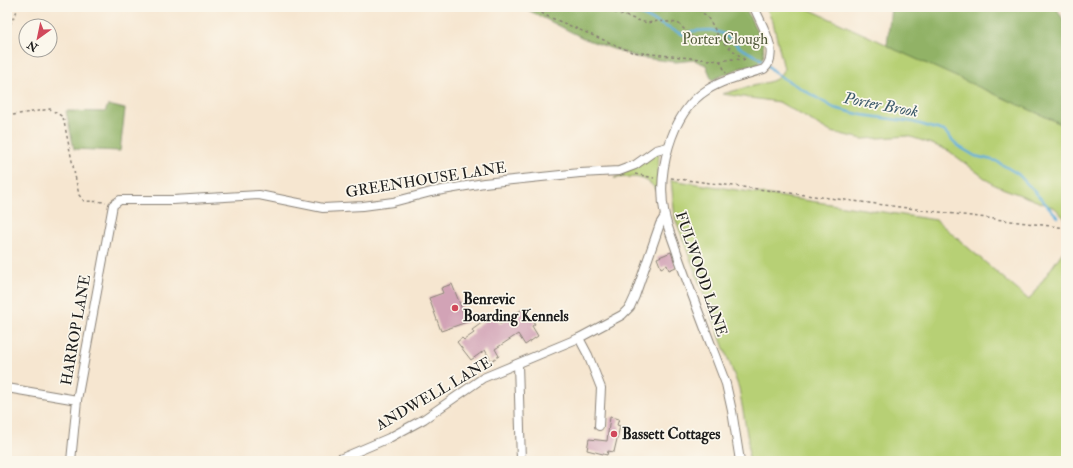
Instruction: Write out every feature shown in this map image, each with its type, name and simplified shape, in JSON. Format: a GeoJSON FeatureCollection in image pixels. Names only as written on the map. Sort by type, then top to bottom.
{"type":"FeatureCollection","features":[{"type":"Feature","properties":{"kind":"street","name":"FULWOOD LANE"},"geometry":{"type":"LineString","coordinates":[[740,461],[735,424],[726,384],[665,216],[664,181],[668,147],[679,120],[700,95],[707,90],[730,80],[764,69],[769,65],[771,58],[770,48],[754,7]]}},
{"type":"Feature","properties":{"kind":"street","name":"GREENHOUSE LANE"},"geometry":{"type":"LineString","coordinates":[[113,205],[120,200],[173,200],[259,195],[323,208],[344,208],[393,202],[431,192],[484,183],[580,173],[619,171],[635,165],[656,150],[668,147]]}},
{"type":"Feature","properties":{"kind":"street","name":"HARROP LANE"},"geometry":{"type":"LineString","coordinates":[[72,461],[77,400],[113,205]]}},
{"type":"Feature","properties":{"kind":"street","name":"ANDWELL LANE"},"geometry":{"type":"LineString","coordinates":[[335,461],[389,438],[424,419],[483,378],[579,338],[622,315],[630,307],[665,216]]}},
{"type":"Feature","properties":{"kind":"street"},"geometry":{"type":"LineString","coordinates":[[579,338],[588,355],[601,388],[599,426]]}},
{"type":"Feature","properties":{"kind":"street"},"geometry":{"type":"LineString","coordinates":[[518,364],[521,461]]}},
{"type":"Feature","properties":{"kind":"street"},"geometry":{"type":"LineString","coordinates":[[7,388],[77,400]]}},
{"type":"Feature","properties":{"kind":"path"},"geometry":{"type":"LineString","coordinates":[[7,30],[19,7]]}},
{"type":"Feature","properties":{"kind":"path"},"geometry":{"type":"LineString","coordinates":[[531,7],[547,16],[632,52],[720,61],[732,59],[745,60],[720,40],[711,20],[701,10],[693,7]]}},
{"type":"Feature","properties":{"kind":"path"},"geometry":{"type":"LineString","coordinates":[[597,7],[650,23],[659,21],[678,23],[692,37],[706,43],[720,40]]}},
{"type":"Feature","properties":{"kind":"path"},"geometry":{"type":"LineString","coordinates":[[720,61],[730,80]]}},
{"type":"Feature","properties":{"kind":"path"},"geometry":{"type":"LineString","coordinates":[[7,116],[50,109],[63,117],[79,195],[84,200],[108,202],[113,205]]}},
{"type":"Feature","properties":{"kind":"path"},"geometry":{"type":"LineString","coordinates":[[619,171],[664,181],[671,178],[680,178],[1066,228]]}},
{"type":"Feature","properties":{"kind":"green space","name":"Porter Clough"},"geometry":{"type":"Polygon","coordinates":[[[522,7],[745,7],[763,44],[764,56],[757,65],[740,68],[712,80],[706,65],[694,60],[676,62],[636,57],[585,39],[522,7]]]}},
{"type":"Feature","properties":{"kind":"green space"},"geometry":{"type":"Polygon","coordinates":[[[766,7],[804,7],[1066,126],[1066,220],[1055,208],[994,185],[949,151],[932,144],[908,136],[863,139],[831,132],[779,102],[722,94],[772,81],[778,78],[784,69],[773,22],[766,7]]]}},
{"type":"Feature","properties":{"kind":"green space"},"geometry":{"type":"Polygon","coordinates":[[[891,7],[1056,7],[1066,25],[1066,126],[887,46],[891,7]]]}},
{"type":"Feature","properties":{"kind":"green space"},"geometry":{"type":"Polygon","coordinates":[[[108,105],[125,109],[120,151],[74,149],[66,111],[105,112],[108,105]]]}},
{"type":"Feature","properties":{"kind":"green space"},"geometry":{"type":"Polygon","coordinates":[[[659,152],[657,191],[643,179],[633,177],[614,178],[659,152]]]}},
{"type":"Feature","properties":{"kind":"green space"},"geometry":{"type":"Polygon","coordinates":[[[671,180],[936,220],[1029,300],[1066,247],[1066,461],[749,461],[748,440],[739,388],[675,218],[671,180]]]}},
{"type":"Feature","properties":{"kind":"building"},"geometry":{"type":"Polygon","coordinates":[[[671,252],[676,267],[669,270],[667,265],[661,268],[657,258],[671,252]]]}},
{"type":"Feature","properties":{"kind":"building"},"geometry":{"type":"Polygon","coordinates":[[[452,284],[467,322],[441,331],[429,298],[443,293],[441,288],[452,284]]]}},
{"type":"Feature","properties":{"kind":"building"},"geometry":{"type":"Polygon","coordinates":[[[524,308],[535,324],[532,326],[538,336],[525,345],[518,334],[495,349],[499,356],[491,361],[485,350],[471,360],[457,342],[462,338],[464,340],[474,333],[472,330],[494,314],[500,324],[524,308]]]}},
{"type":"Feature","properties":{"kind":"building","name":"Bassett Cottages"},"geometry":{"type":"Polygon","coordinates":[[[610,417],[619,419],[617,425],[620,426],[614,452],[608,451],[607,455],[587,450],[589,439],[607,441],[610,417]]]}},
{"type":"Feature","properties":{"kind":"waterway","name":"Porter Brook"},"geometry":{"type":"LineString","coordinates":[[625,7],[685,35],[692,31],[711,30],[724,34],[742,49],[758,57],[778,75],[834,108],[862,115],[913,122],[944,131],[958,146],[975,156],[996,161],[1018,174],[1058,217]]}},
{"type":"Feature","properties":{"kind":"place","name":"Benrevic Boarding Kennels"},"geometry":{"type":"Point","coordinates":[455,308]}},
{"type":"Feature","properties":{"kind":"place","name":"Bassett Cottages"},"geometry":{"type":"Point","coordinates":[614,434]}}]}
